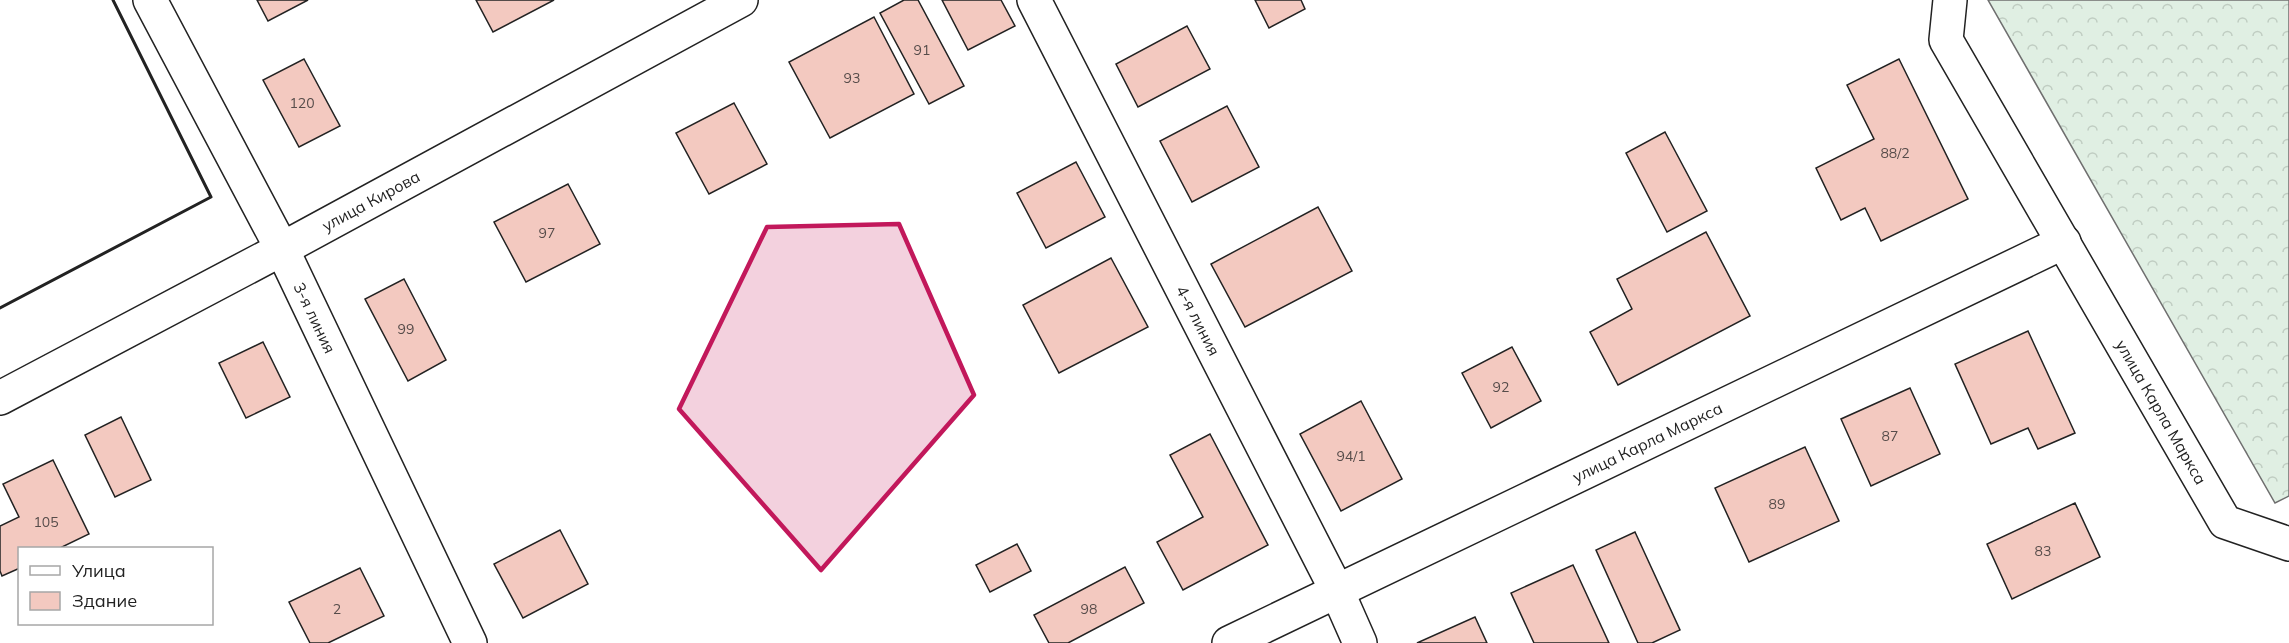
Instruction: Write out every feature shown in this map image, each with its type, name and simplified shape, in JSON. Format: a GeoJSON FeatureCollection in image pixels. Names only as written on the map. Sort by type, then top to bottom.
{"type":"FeatureCollection","features":[{"type":"Feature","properties":{"kind":"street","name":"3-я линия"},"geometry":{"type":"LineString","coordinates":[[150,0],[282,249],[470,643]]}},
{"type":"Feature","properties":{"kind":"street","name":"улица Кирова"},"geometry":{"type":"LineString","coordinates":[[0,399],[741,0]]}},
{"type":"Feature","properties":{"kind":"street","name":"4-я линия"},"geometry":{"type":"LineString","coordinates":[[1034,0],[1337,591],[1360,643]]}},
{"type":"Feature","properties":{"kind":"street","name":"улица Карла Маркса"},"geometry":{"type":"LineString","coordinates":[[1950,0],[1946,40],[2225,522],[2289,544]]}},
{"type":"Feature","properties":{"kind":"street","name":"улица Карла Маркса"},"geometry":{"type":"LineString","coordinates":[[1229,643],[2064,242]]}},
{"type":"Feature","properties":{"kind":"highlighted area"},"geometry":{"type":"Polygon","coordinates":[[[899,224],[974,395],[821,570],[679,409],[767,227],[899,224]]]}},
{"type":"Feature","properties":{"kind":"green space"},"geometry":{"type":"Polygon","coordinates":[[[1988,0],[2289,0],[2289,496],[2275,503],[1988,0]]]}},
{"type":"Feature","properties":{"kind":"building"},"geometry":{"type":"Polygon","coordinates":[[[257,0],[308,0],[268,21],[257,0]]]}},
{"type":"Feature","properties":{"kind":"building"},"geometry":{"type":"Polygon","coordinates":[[[476,0],[554,0],[493,32],[476,0]]]}},
{"type":"Feature","properties":{"kind":"building"},"geometry":{"type":"Polygon","coordinates":[[[904,0],[918,0],[964,86],[929,104],[880,13],[904,0]]]}},
{"type":"Feature","properties":{"kind":"building"},"geometry":{"type":"Polygon","coordinates":[[[942,0],[1001,0],[1015,26],[968,50],[942,0]]]}},
{"type":"Feature","properties":{"kind":"building"},"geometry":{"type":"Polygon","coordinates":[[[1255,0],[1301,0],[1305,9],[1269,28],[1255,0]]]}},
{"type":"Feature","properties":{"kind":"building"},"geometry":{"type":"Polygon","coordinates":[[[874,17],[914,94],[830,138],[789,62],[874,17]]]}},
{"type":"Feature","properties":{"kind":"building"},"geometry":{"type":"Polygon","coordinates":[[[1187,26],[1210,69],[1138,107],[1116,64],[1187,26]]]}},
{"type":"Feature","properties":{"kind":"building"},"geometry":{"type":"Polygon","coordinates":[[[304,59],[340,126],[299,147],[263,80],[304,59]]]}},
{"type":"Feature","properties":{"kind":"building"},"geometry":{"type":"Polygon","coordinates":[[[1899,59],[1968,199],[1881,241],[1865,208],[1841,220],[1816,168],[1874,139],[1847,85],[1899,59]]]}},
{"type":"Feature","properties":{"kind":"building"},"geometry":{"type":"Polygon","coordinates":[[[734,103],[767,164],[709,194],[676,133],[734,103]]]}},
{"type":"Feature","properties":{"kind":"building"},"geometry":{"type":"Polygon","coordinates":[[[1227,106],[1259,167],[1192,202],[1160,141],[1227,106]]]}},
{"type":"Feature","properties":{"kind":"building"},"geometry":{"type":"Polygon","coordinates":[[[1665,132],[1707,211],[1667,232],[1626,153],[1665,132]]]}},
{"type":"Feature","properties":{"kind":"building"},"geometry":{"type":"Polygon","coordinates":[[[1076,162],[1105,217],[1046,248],[1017,193],[1076,162]]]}},
{"type":"Feature","properties":{"kind":"building"},"geometry":{"type":"Polygon","coordinates":[[[568,184],[600,244],[526,282],[494,222],[568,184]]]}},
{"type":"Feature","properties":{"kind":"building"},"geometry":{"type":"Polygon","coordinates":[[[1318,207],[1352,271],[1245,327],[1211,264],[1318,207]]]}},
{"type":"Feature","properties":{"kind":"building"},"geometry":{"type":"Polygon","coordinates":[[[1706,232],[1750,316],[1618,385],[1590,332],[1632,309],[1617,279],[1706,232]]]}},
{"type":"Feature","properties":{"kind":"building"},"geometry":{"type":"Polygon","coordinates":[[[1111,258],[1148,327],[1059,373],[1023,305],[1111,258]]]}},
{"type":"Feature","properties":{"kind":"building"},"geometry":{"type":"Polygon","coordinates":[[[404,279],[446,360],[408,381],[365,299],[404,279]]]}},
{"type":"Feature","properties":{"kind":"building"},"geometry":{"type":"Polygon","coordinates":[[[2028,331],[2075,433],[2038,449],[2028,428],[1991,444],[1955,364],[2028,331]]]}},
{"type":"Feature","properties":{"kind":"building"},"geometry":{"type":"Polygon","coordinates":[[[263,342],[290,397],[246,418],[219,363],[263,342]]]}},
{"type":"Feature","properties":{"kind":"building"},"geometry":{"type":"Polygon","coordinates":[[[1512,347],[1541,401],[1491,428],[1462,373],[1512,347]]]}},
{"type":"Feature","properties":{"kind":"building"},"geometry":{"type":"Polygon","coordinates":[[[1910,388],[1940,454],[1871,486],[1841,419],[1910,388]]]}},
{"type":"Feature","properties":{"kind":"building"},"geometry":{"type":"Polygon","coordinates":[[[1361,401],[1402,479],[1341,511],[1300,434],[1361,401]]]}},
{"type":"Feature","properties":{"kind":"building"},"geometry":{"type":"Polygon","coordinates":[[[121,417],[151,480],[115,497],[85,435],[121,417]]]}},
{"type":"Feature","properties":{"kind":"building"},"geometry":{"type":"Polygon","coordinates":[[[1210,434],[1268,545],[1183,590],[1157,542],[1203,517],[1170,455],[1210,434]]]}},
{"type":"Feature","properties":{"kind":"building"},"geometry":{"type":"Polygon","coordinates":[[[1805,447],[1839,521],[1749,562],[1715,488],[1805,447]]]}},
{"type":"Feature","properties":{"kind":"building"},"geometry":{"type":"Polygon","coordinates":[[[53,460],[89,534],[62,547],[18,547],[18,569],[2,576],[0,526],[19,517],[3,484],[53,460]]]}},
{"type":"Feature","properties":{"kind":"building"},"geometry":{"type":"Polygon","coordinates":[[[2075,503],[2100,557],[2012,599],[1987,544],[2075,503]]]}},
{"type":"Feature","properties":{"kind":"building"},"geometry":{"type":"Polygon","coordinates":[[[560,530],[588,584],[523,618],[494,564],[560,530]]]}},
{"type":"Feature","properties":{"kind":"building"},"geometry":{"type":"Polygon","coordinates":[[[1635,532],[1680,630],[1652,643],[1638,643],[1596,550],[1635,532]]]}},
{"type":"Feature","properties":{"kind":"building"},"geometry":{"type":"Polygon","coordinates":[[[1017,544],[1031,571],[990,592],[976,565],[1017,544]]]}},
{"type":"Feature","properties":{"kind":"building"},"geometry":{"type":"Polygon","coordinates":[[[1573,565],[1609,643],[1534,643],[1511,593],[1573,565]]]}},
{"type":"Feature","properties":{"kind":"building"},"geometry":{"type":"Polygon","coordinates":[[[1125,567],[1144,603],[1068,643],[1049,643],[1034,615],[1125,567]]]}},
{"type":"Feature","properties":{"kind":"building"},"geometry":{"type":"Polygon","coordinates":[[[360,568],[384,616],[328,643],[310,643],[289,602],[360,568]]]}},
{"type":"Feature","properties":{"kind":"building"},"geometry":{"type":"Polygon","coordinates":[[[1475,617],[1487,643],[1417,643],[1475,617]]]}},
{"type":"Feature","properties":{"kind":"wall"},"geometry":{"type":"LineString","coordinates":[[0,308],[211,197],[113,0]]}}]}
